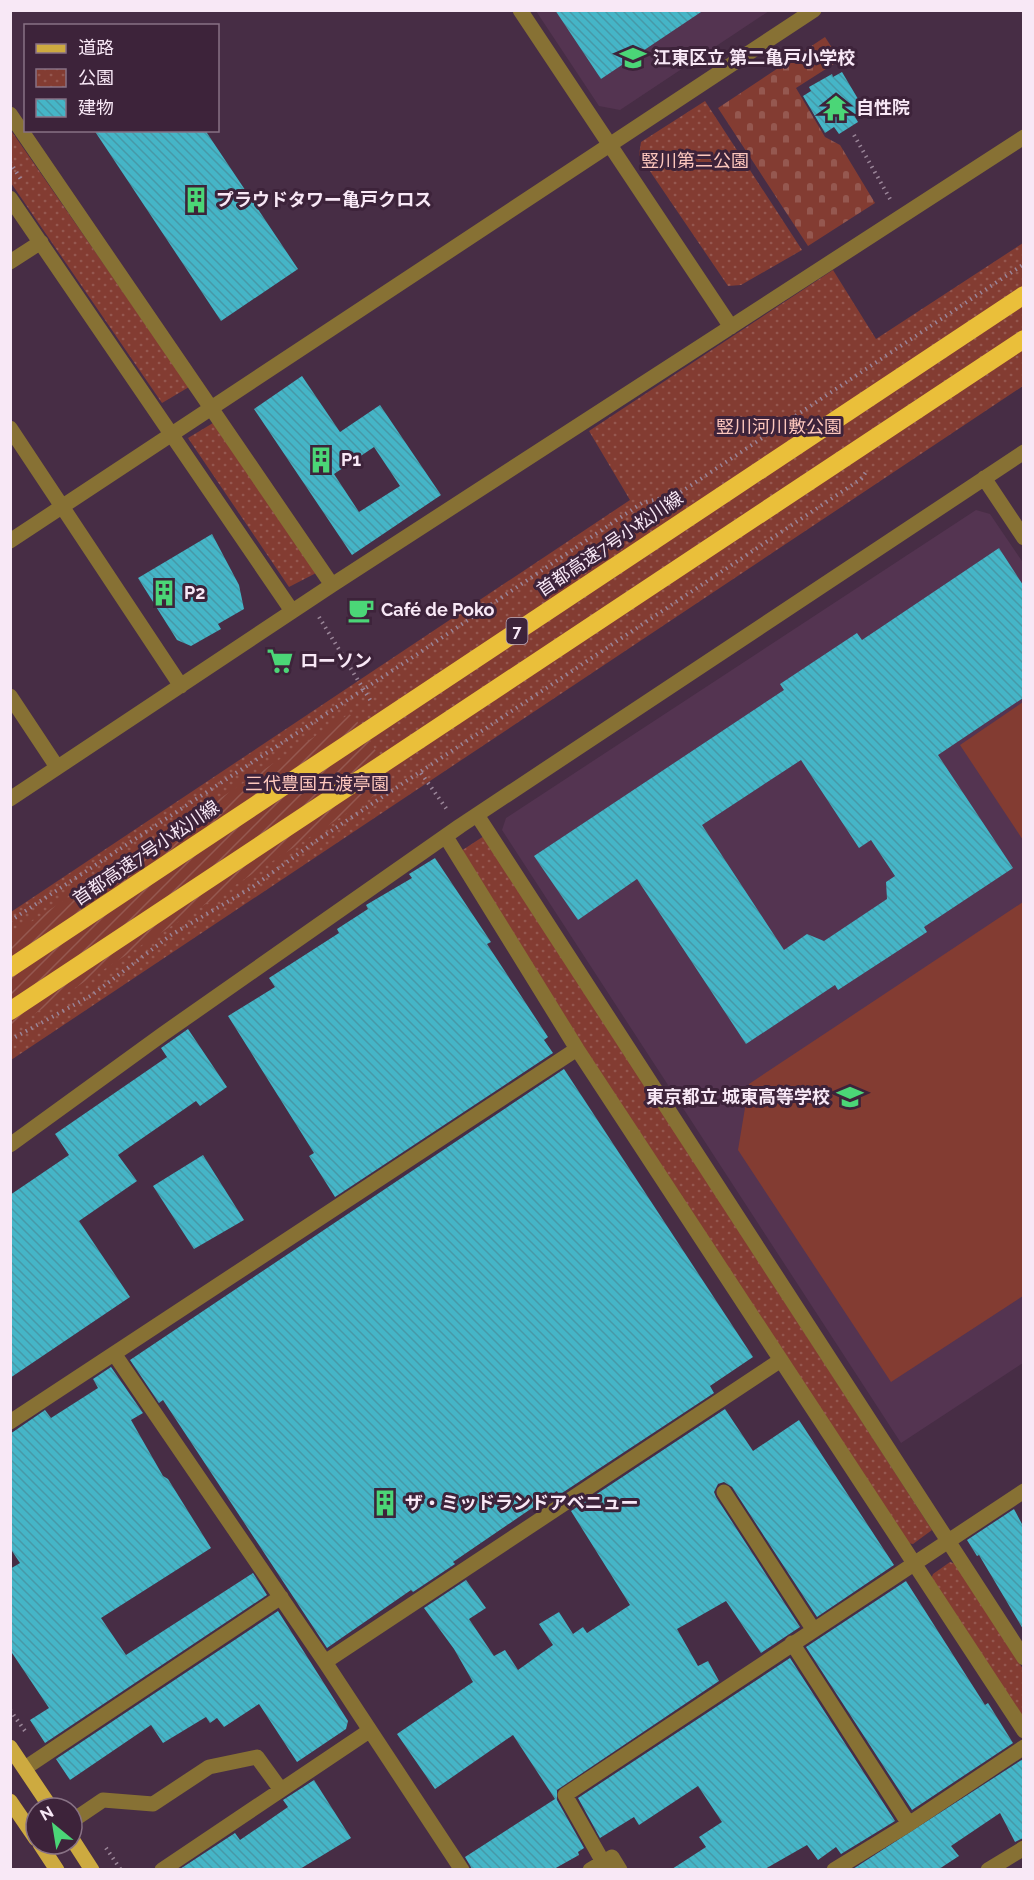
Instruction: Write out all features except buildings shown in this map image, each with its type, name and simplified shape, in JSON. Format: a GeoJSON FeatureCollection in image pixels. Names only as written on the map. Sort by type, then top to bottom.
{"type":"FeatureCollection","features":[{"type":"Feature","properties":{"kind":"highway","name":"首都高速7号小松川線"},"geometry":{"type":"LineString","coordinates":[[10,968],[1023,295]]}},
{"type":"Feature","properties":{"kind":"highway","name":"7"},"geometry":{"type":"LineString","coordinates":[[10,1011],[1023,339]]}},
{"type":"Feature","properties":{"kind":"main road"},"geometry":{"type":"LineString","coordinates":[[10,1747],[43,1796]]}},
{"type":"Feature","properties":{"kind":"main road"},"geometry":{"type":"LineString","coordinates":[[10,1801],[24,1821]]}},
{"type":"Feature","properties":{"kind":"main road"},"geometry":{"type":"LineString","coordinates":[[48,1856],[57,1869]]}},
{"type":"Feature","properties":{"kind":"main road"},"geometry":{"type":"LineString","coordinates":[[83,1856],[92,1869]]}},
{"type":"Feature","properties":{"kind":"street"},"geometry":{"type":"LineString","coordinates":[[520,10],[731,327]]}},
{"type":"Feature","properties":{"kind":"street"},"geometry":{"type":"LineString","coordinates":[[10,541],[814,10]]}},
{"type":"Feature","properties":{"kind":"street"},"geometry":{"type":"LineString","coordinates":[[10,114],[332,585]]}},
{"type":"Feature","properties":{"kind":"street"},"geometry":{"type":"LineString","coordinates":[[10,799],[292,611],[1023,137]]}},
{"type":"Feature","properties":{"kind":"street"},"geometry":{"type":"LineString","coordinates":[[10,198],[292,611]]}},
{"type":"Feature","properties":{"kind":"street"},"geometry":{"type":"LineString","coordinates":[[10,262],[41,242]]}},
{"type":"Feature","properties":{"kind":"street"},"geometry":{"type":"LineString","coordinates":[[10,428],[181,686]]}},
{"type":"Feature","properties":{"kind":"street"},"geometry":{"type":"LineString","coordinates":[[10,1145],[163,1034],[477,815],[1023,452]]}},
{"type":"Feature","properties":{"kind":"street"},"geometry":{"type":"LineString","coordinates":[[984,478],[1023,538]]}},
{"type":"Feature","properties":{"kind":"street"},"geometry":{"type":"LineString","coordinates":[[10,696],[57,767]]}},
{"type":"Feature","properties":{"kind":"street"},"geometry":{"type":"LineString","coordinates":[[477,815],[1021,1650]]}},
{"type":"Feature","properties":{"kind":"street"},"geometry":{"type":"LineString","coordinates":[[446,837],[577,1048],[1023,1731]]}},
{"type":"Feature","properties":{"kind":"street"},"geometry":{"type":"LineString","coordinates":[[10,1422],[115,1355],[577,1048]]}},
{"type":"Feature","properties":{"kind":"street"},"geometry":{"type":"LineString","coordinates":[[115,1355],[325,1662],[462,1869]]}},
{"type":"Feature","properties":{"kind":"street"},"geometry":{"type":"LineString","coordinates":[[325,1662],[781,1360]]}},
{"type":"Feature","properties":{"kind":"street"},"geometry":{"type":"LineString","coordinates":[[620,1869],[612,1857],[597,1866],[565,1795],[1023,1491]]}},
{"type":"Feature","properties":{"kind":"street"},"geometry":{"type":"LineString","coordinates":[[724,1492],[813,1629]]}},
{"type":"Feature","properties":{"kind":"street"},"geometry":{"type":"LineString","coordinates":[[25,1768],[281,1597]]}},
{"type":"Feature","properties":{"kind":"street"},"geometry":{"type":"LineString","coordinates":[[792,1643],[909,1824]]}},
{"type":"Feature","properties":{"kind":"street"},"geometry":{"type":"LineString","coordinates":[[162,1869],[369,1731]]}},
{"type":"Feature","properties":{"kind":"street"},"geometry":{"type":"LineString","coordinates":[[834,1869],[909,1824],[1023,1747]]}},
{"type":"Feature","properties":{"kind":"street"},"geometry":{"type":"LineString","coordinates":[[84,1813],[103,1800],[153,1804],[209,1767],[257,1757],[281,1790]]}},
{"type":"Feature","properties":{"kind":"street"},"geometry":{"type":"LineString","coordinates":[[988,1869],[1023,1848]]}},
{"type":"Feature","properties":{"kind":"path"},"geometry":{"type":"LineString","coordinates":[[854,135],[891,199]]}},
{"type":"Feature","properties":{"kind":"path"},"geometry":{"type":"LineString","coordinates":[[10,921],[416,655],[642,503],[678,494],[1023,264]]}},
{"type":"Feature","properties":{"kind":"path"},"geometry":{"type":"LineString","coordinates":[[10,1040],[92,995],[171,935],[251,888],[316,841],[861,479],[872,464]]}},
{"type":"Feature","properties":{"kind":"shaded area","name":"江東区立 第二亀戸小学校"},"geometry":{"type":"Polygon","coordinates":[[[536,11],[769,11],[620,110],[599,106],[536,11]]]}},
{"type":"Feature","properties":{"kind":"shaded area","name":"東京都立 城東高等学校"},"geometry":{"type":"Polygon","coordinates":[[[976,510],[990,514],[1024,564],[1023,1363],[901,1443],[502,830],[506,818],[976,510]]]}},
{"type":"Feature","properties":{"kind":"green space"},"geometry":{"type":"Polygon","coordinates":[[[825,37],[840,60],[796,88],[825,137],[840,145],[875,203],[808,246],[718,108],[825,37]]]}},
{"type":"Feature","properties":{"kind":"green space","name":"竪川第二公園"},"geometry":{"type":"Polygon","coordinates":[[[705,101],[802,250],[741,285],[728,286],[639,155],[641,142],[705,101]]]}},
{"type":"Feature","properties":{"kind":"green space"},"geometry":{"type":"Polygon","coordinates":[[[10,129],[189,387],[162,403],[11,183],[10,129]]]}},
{"type":"Feature","properties":{"kind":"green space","name":"竪川河川敷公園"},"geometry":{"type":"Polygon","coordinates":[[[1023,243],[1023,386],[11,1060],[11,912],[630,500],[589,431],[833,270],[876,339],[1023,243]]]}},
{"type":"Feature","properties":{"kind":"green space"},"geometry":{"type":"Polygon","coordinates":[[[213,423],[318,572],[289,587],[188,438],[213,423]]]}},
{"type":"Feature","properties":{"kind":"green space"},"geometry":{"type":"Polygon","coordinates":[[[1023,702],[1023,840],[960,745],[1023,702]]]}},
{"type":"Feature","properties":{"kind":"green space","name":"三代豊国五渡亭園"},"geometry":{"type":"Polygon","coordinates":[[[349,714],[355,718],[388,770],[380,792],[11,1029],[11,935],[349,714]]]}},
{"type":"Feature","properties":{"kind":"green space"},"geometry":{"type":"Polygon","coordinates":[[[484,836],[932,1530],[913,1544],[907,1543],[639,1135],[461,851],[484,836]]]}},
{"type":"Feature","properties":{"kind":"green space"},"geometry":{"type":"Polygon","coordinates":[[[1023,902],[1023,1296],[891,1382],[738,1150],[749,1084],[1023,902]]]}},
{"type":"Feature","properties":{"kind":"green space"},"geometry":{"type":"Polygon","coordinates":[[[950,1562],[956,1564],[1023,1669],[1023,1720],[931,1579],[933,1574],[950,1562]]]}},
{"type":"Feature","properties":{"kind":"place","name":"江東区立 第二亀戸小学校"},"geometry":{"type":"Point","coordinates":[633,58]}},
{"type":"Feature","properties":{"kind":"place","name":"自性院"},"geometry":{"type":"Point","coordinates":[836,108]}},
{"type":"Feature","properties":{"kind":"place","name":"プラウドタワー亀戸クロス"},"geometry":{"type":"Point","coordinates":[196,200]}},
{"type":"Feature","properties":{"kind":"place","name":"P1"},"geometry":{"type":"Point","coordinates":[321,460]}},
{"type":"Feature","properties":{"kind":"place","name":"P2"},"geometry":{"type":"Point","coordinates":[164,593]}},
{"type":"Feature","properties":{"kind":"place","name":"Café de Poko"},"geometry":{"type":"Point","coordinates":[361,610]}},
{"type":"Feature","properties":{"kind":"place","name":"ローソン"},"geometry":{"type":"Point","coordinates":[280,661]}},
{"type":"Feature","properties":{"kind":"place","name":"東京都立 城東高等学校"},"geometry":{"type":"Point","coordinates":[850,1097]}},
{"type":"Feature","properties":{"kind":"place","name":"ザ・ミッドランドアベニュー"},"geometry":{"type":"Point","coordinates":[385,1503]}}]}
